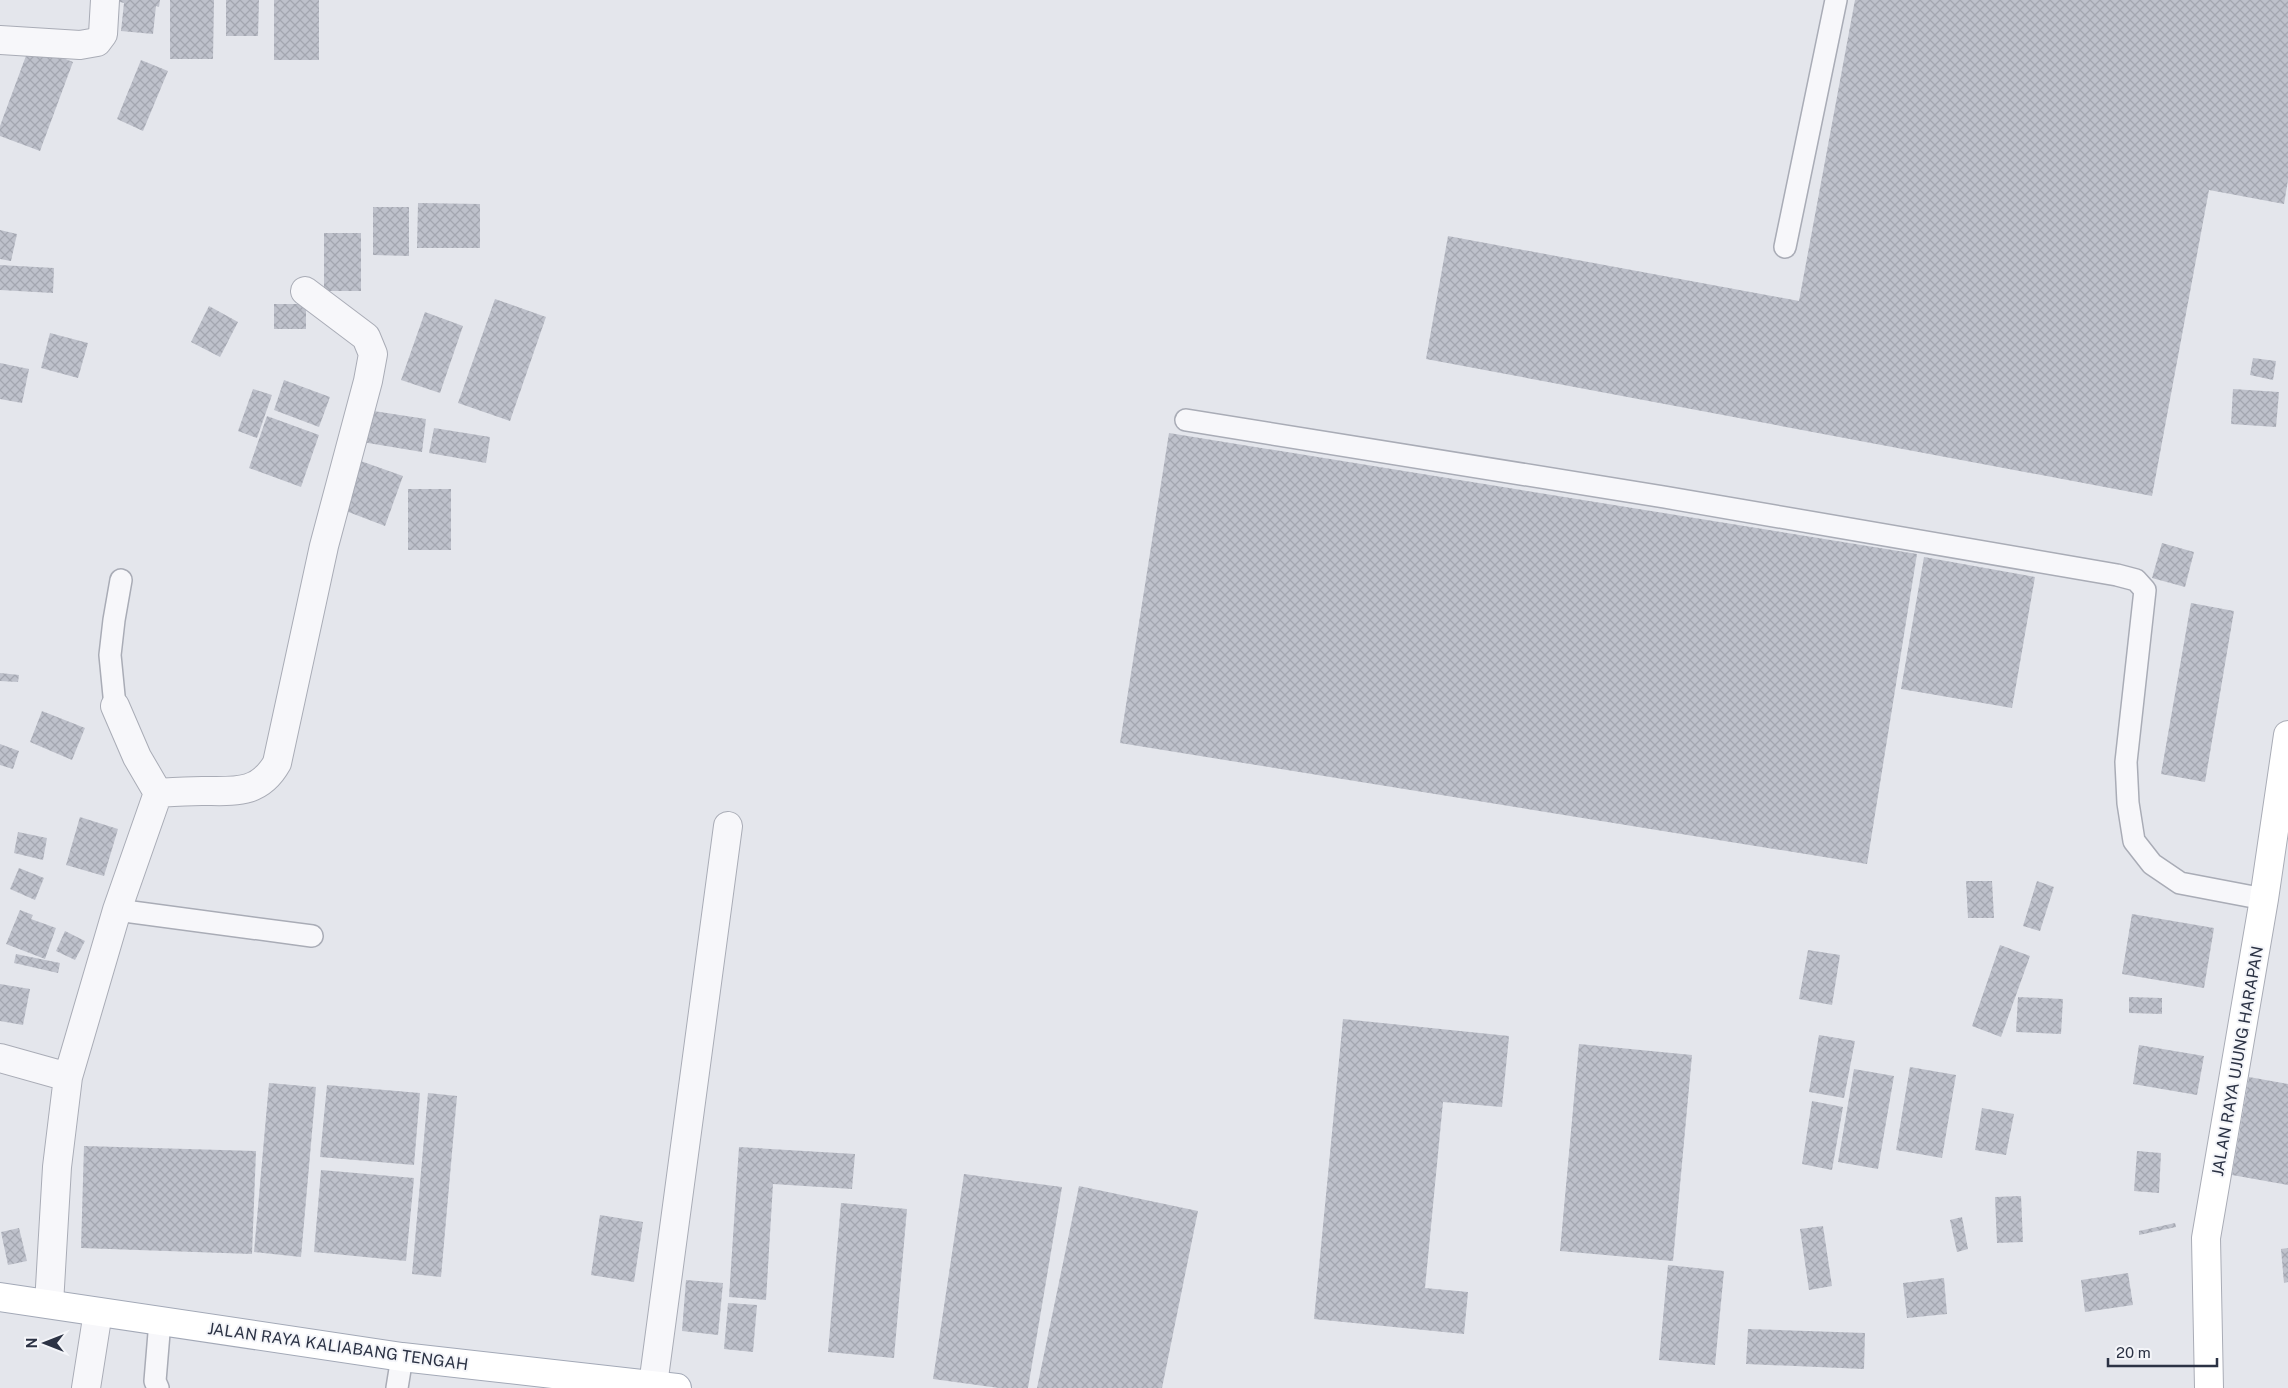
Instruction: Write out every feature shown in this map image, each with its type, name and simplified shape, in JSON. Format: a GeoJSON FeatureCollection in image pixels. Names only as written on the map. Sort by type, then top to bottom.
{"type":"FeatureCollection","features":[{"type":"Feature","properties":{"kind":"main road","name":"JALAN RAYA UJUNG HARAPAN"},"geometry":{"type":"LineString","coordinates":[[2209,1388],[2206,1238],[2264,899],[2288,735]]}},
{"type":"Feature","properties":{"kind":"main road","name":"JALAN RAYA KALIABANG TENGAH"},"geometry":{"type":"LineString","coordinates":[[1,1301],[49,1304],[402,1357],[665,1387]]}},
{"type":"Feature","properties":{"kind":"street"},"geometry":{"type":"LineString","coordinates":[[0,40],[80,45],[97,42],[103,34],[105,0]]}},
{"type":"Feature","properties":{"kind":"street"},"geometry":{"type":"LineString","coordinates":[[158,793],[242,791],[258,785],[270,775],[279,756],[324,546],[368,381],[373,354],[366,337],[305,291]]}},
{"type":"Feature","properties":{"kind":"street"},"geometry":{"type":"LineString","coordinates":[[115,706],[137,757],[158,793]]}},
{"type":"Feature","properties":{"kind":"street"},"geometry":{"type":"LineString","coordinates":[[49,1304],[57,1167],[68,1077],[116,910],[158,793]]}},
{"type":"Feature","properties":{"kind":"street"},"geometry":{"type":"LineString","coordinates":[[665,1387],[728,826]]}},
{"type":"Feature","properties":{"kind":"street"},"geometry":{"type":"LineString","coordinates":[[0,1058],[68,1077]]}},
{"type":"Feature","properties":{"kind":"street"},"geometry":{"type":"LineString","coordinates":[[86,1388],[98,1312]]}},
{"type":"Feature","properties":{"kind":"lane"},"geometry":{"type":"LineString","coordinates":[[1785,247],[1836,0]]}},
{"type":"Feature","properties":{"kind":"lane"},"geometry":{"type":"LineString","coordinates":[[1186,420],[1674,499],[2118,575],[2136,580],[2145,590],[2126,762],[2128,803],[2134,841],[2152,864],[2180,883],[2264,899]]}},
{"type":"Feature","properties":{"kind":"lane"},"geometry":{"type":"LineString","coordinates":[[115,706],[110,655],[121,580]]}},
{"type":"Feature","properties":{"kind":"lane"},"geometry":{"type":"LineString","coordinates":[[116,910],[312,936]]}},
{"type":"Feature","properties":{"kind":"lane"},"geometry":{"type":"LineString","coordinates":[[158,1388],[155,1380],[160,1321]]}},
{"type":"Feature","properties":{"kind":"lane"},"geometry":{"type":"LineString","coordinates":[[397,1388],[402,1357]]}},
{"type":"Feature","properties":{"kind":"building"},"geometry":{"type":"Polygon","coordinates":[[[120,0],[160,0],[159,7],[156,6],[153,34],[121,31],[124,3],[120,2],[120,0]]]}},
{"type":"Feature","properties":{"kind":"building"},"geometry":{"type":"Polygon","coordinates":[[[170,0],[214,0],[213,59],[170,59],[170,0]]]}},
{"type":"Feature","properties":{"kind":"building"},"geometry":{"type":"Polygon","coordinates":[[[226,0],[259,0],[258,36],[226,36],[226,0]]]}},
{"type":"Feature","properties":{"kind":"building"},"geometry":{"type":"Polygon","coordinates":[[[274,0],[319,0],[319,60],[274,60],[274,0]]]}},
{"type":"Feature","properties":{"kind":"building"},"geometry":{"type":"Polygon","coordinates":[[[1855,0],[2288,0],[2288,180],[2284,204],[2209,190],[2152,496],[1426,359],[1448,236],[1799,301],[1855,0]]]}},
{"type":"Feature","properties":{"kind":"building"},"geometry":{"type":"Polygon","coordinates":[[[30,45],[73,62],[40,151],[0,136],[0,126],[30,45]]]}},
{"type":"Feature","properties":{"kind":"building"},"geometry":{"type":"Polygon","coordinates":[[[141,60],[168,71],[143,131],[117,119],[141,60]]]}},
{"type":"Feature","properties":{"kind":"building"},"geometry":{"type":"Polygon","coordinates":[[[418,203],[480,204],[480,248],[417,248],[418,203]]]}},
{"type":"Feature","properties":{"kind":"building"},"geometry":{"type":"Polygon","coordinates":[[[373,207],[409,207],[409,256],[373,255],[373,207]]]}},
{"type":"Feature","properties":{"kind":"building"},"geometry":{"type":"Polygon","coordinates":[[[0,230],[17,234],[11,261],[0,259],[0,230]]]}},
{"type":"Feature","properties":{"kind":"building"},"geometry":{"type":"Polygon","coordinates":[[[324,233],[361,233],[361,291],[324,291],[324,233]]]}},
{"type":"Feature","properties":{"kind":"building"},"geometry":{"type":"Polygon","coordinates":[[[0,265],[54,268],[53,293],[0,290],[0,265]]]}},
{"type":"Feature","properties":{"kind":"building"},"geometry":{"type":"Polygon","coordinates":[[[495,299],[546,317],[510,421],[458,403],[495,299]]]}},
{"type":"Feature","properties":{"kind":"building"},"geometry":{"type":"Polygon","coordinates":[[[274,304],[306,304],[306,329],[274,329],[274,304]]]}},
{"type":"Feature","properties":{"kind":"building"},"geometry":{"type":"Polygon","coordinates":[[[209,306],[238,322],[220,357],[191,342],[209,306]]]}},
{"type":"Feature","properties":{"kind":"building"},"geometry":{"type":"Polygon","coordinates":[[[425,312],[463,326],[440,393],[401,380],[425,312]]]}},
{"type":"Feature","properties":{"kind":"building"},"geometry":{"type":"Polygon","coordinates":[[[50,333],[88,343],[78,378],[41,368],[50,333]]]}},
{"type":"Feature","properties":{"kind":"building"},"geometry":{"type":"Polygon","coordinates":[[[2253,358],[2276,361],[2273,380],[2250,375],[2253,358]]]}},
{"type":"Feature","properties":{"kind":"building"},"geometry":{"type":"Polygon","coordinates":[[[0,363],[29,369],[22,403],[0,399],[0,363]]]}},
{"type":"Feature","properties":{"kind":"building"},"geometry":{"type":"Polygon","coordinates":[[[284,380],[330,397],[319,427],[274,410],[284,380]]]}},
{"type":"Feature","properties":{"kind":"building"},"geometry":{"type":"Polygon","coordinates":[[[253,389],[272,395],[257,438],[238,431],[253,389]]]}},
{"type":"Feature","properties":{"kind":"building"},"geometry":{"type":"Polygon","coordinates":[[[2233,389],[2279,392],[2276,427],[2231,424],[2233,389]]]}},
{"type":"Feature","properties":{"kind":"building"},"geometry":{"type":"Polygon","coordinates":[[[367,410],[426,419],[422,452],[362,442],[367,410]]]}},
{"type":"Feature","properties":{"kind":"building"},"geometry":{"type":"Polygon","coordinates":[[[267,416],[319,435],[301,487],[249,468],[267,416]]]}},
{"type":"Feature","properties":{"kind":"building"},"geometry":{"type":"Polygon","coordinates":[[[434,428],[490,437],[486,463],[429,453],[434,428]]]}},
{"type":"Feature","properties":{"kind":"building"},"geometry":{"type":"Polygon","coordinates":[[[1169,433],[1917,554],[1867,864],[1120,743],[1169,433]]]}},
{"type":"Feature","properties":{"kind":"building"},"geometry":{"type":"Polygon","coordinates":[[[355,459],[403,476],[385,526],[338,508],[355,459]]]}},
{"type":"Feature","properties":{"kind":"building"},"geometry":{"type":"Polygon","coordinates":[[[408,489],[451,489],[451,550],[408,550],[408,489]]]}},
{"type":"Feature","properties":{"kind":"building"},"geometry":{"type":"Polygon","coordinates":[[[2162,543],[2194,552],[2185,587],[2152,578],[2162,543]]]}},
{"type":"Feature","properties":{"kind":"building"},"geometry":{"type":"Polygon","coordinates":[[[1924,557],[2035,577],[2012,708],[1901,689],[1924,557]]]}},
{"type":"Feature","properties":{"kind":"building"},"geometry":{"type":"Polygon","coordinates":[[[2191,603],[2234,611],[2205,782],[2161,774],[2191,603]]]}},
{"type":"Feature","properties":{"kind":"building"},"geometry":{"type":"Polygon","coordinates":[[[0,673],[19,675],[18,682],[0,681],[0,673]]]}},
{"type":"Feature","properties":{"kind":"building"},"geometry":{"type":"Polygon","coordinates":[[[42,711],[85,728],[72,760],[30,742],[42,711]]]}},
{"type":"Feature","properties":{"kind":"building"},"geometry":{"type":"Polygon","coordinates":[[[0,744],[19,751],[13,769],[0,765],[0,744]]]}},
{"type":"Feature","properties":{"kind":"building"},"geometry":{"type":"Polygon","coordinates":[[[80,817],[118,829],[104,876],[66,865],[80,817]]]}},
{"type":"Feature","properties":{"kind":"building"},"geometry":{"type":"Polygon","coordinates":[[[18,832],[47,838],[43,860],[14,853],[18,832]]]}},
{"type":"Feature","properties":{"kind":"building"},"geometry":{"type":"Polygon","coordinates":[[[19,868],[44,878],[35,900],[10,889],[19,868]]]}},
{"type":"Feature","properties":{"kind":"building"},"geometry":{"type":"Polygon","coordinates":[[[1966,881],[1992,881],[1994,918],[1968,918],[1966,881]]]}},
{"type":"Feature","properties":{"kind":"building"},"geometry":{"type":"Polygon","coordinates":[[[2037,881],[2054,887],[2040,931],[2023,926],[2037,881]]]}},
{"type":"Feature","properties":{"kind":"building"},"geometry":{"type":"Polygon","coordinates":[[[20,910],[33,915],[31,919],[56,928],[45,959],[6,944],[20,910]]]}},
{"type":"Feature","properties":{"kind":"building"},"geometry":{"type":"Polygon","coordinates":[[[2132,914],[2214,928],[2204,988],[2122,974],[2132,914]]]}},
{"type":"Feature","properties":{"kind":"building"},"geometry":{"type":"Polygon","coordinates":[[[65,931],[85,941],[75,960],[56,951],[65,931]]]}},
{"type":"Feature","properties":{"kind":"building"},"geometry":{"type":"Polygon","coordinates":[[[2000,945],[2030,956],[2001,1037],[1972,1026],[2000,945]]]}},
{"type":"Feature","properties":{"kind":"building"},"geometry":{"type":"Polygon","coordinates":[[[1808,950],[1840,955],[1832,1005],[1799,999],[1808,950]]]}},
{"type":"Feature","properties":{"kind":"building"},"geometry":{"type":"Polygon","coordinates":[[[16,954],[60,963],[58,973],[14,963],[16,954]]]}},
{"type":"Feature","properties":{"kind":"building"},"geometry":{"type":"Polygon","coordinates":[[[0,984],[30,989],[23,1025],[0,1021],[0,984]]]}},
{"type":"Feature","properties":{"kind":"building"},"geometry":{"type":"Polygon","coordinates":[[[2018,997],[2063,999],[2061,1034],[2016,1032],[2018,997]]]}},
{"type":"Feature","properties":{"kind":"building"},"geometry":{"type":"Polygon","coordinates":[[[2129,997],[2162,998],[2162,1014],[2129,1013],[2129,997]]]}},
{"type":"Feature","properties":{"kind":"building"},"geometry":{"type":"Polygon","coordinates":[[[1343,1019],[1509,1036],[1502,1107],[1443,1102],[1425,1288],[1468,1292],[1464,1334],[1314,1319],[1343,1019]]]}},
{"type":"Feature","properties":{"kind":"building"},"geometry":{"type":"Polygon","coordinates":[[[1819,1035],[1855,1041],[1844,1098],[1809,1092],[1819,1035]]]}},
{"type":"Feature","properties":{"kind":"building"},"geometry":{"type":"Polygon","coordinates":[[[1579,1044],[1692,1055],[1673,1261],[1560,1251],[1579,1044]]]}},
{"type":"Feature","properties":{"kind":"building"},"geometry":{"type":"Polygon","coordinates":[[[2139,1045],[2204,1056],[2197,1095],[2133,1084],[2139,1045]]]}},
{"type":"Feature","properties":{"kind":"building"},"geometry":{"type":"Polygon","coordinates":[[[1910,1067],[1956,1075],[1942,1158],[1896,1150],[1910,1067]]]}},
{"type":"Feature","properties":{"kind":"building"},"geometry":{"type":"Polygon","coordinates":[[[1854,1069],[1894,1076],[1878,1169],[1838,1162],[1854,1069]]]}},
{"type":"Feature","properties":{"kind":"building"},"geometry":{"type":"Polygon","coordinates":[[[2249,1077],[2288,1084],[2288,1185],[2232,1175],[2249,1077]]]}},
{"type":"Feature","properties":{"kind":"building"},"geometry":{"type":"Polygon","coordinates":[[[269,1083],[316,1087],[301,1257],[254,1252],[269,1083]]]}},
{"type":"Feature","properties":{"kind":"building"},"geometry":{"type":"Polygon","coordinates":[[[327,1085],[420,1093],[414,1165],[320,1157],[327,1085]]]}},
{"type":"Feature","properties":{"kind":"building"},"geometry":{"type":"Polygon","coordinates":[[[428,1093],[457,1096],[441,1277],[412,1274],[428,1093]]]}},
{"type":"Feature","properties":{"kind":"building"},"geometry":{"type":"Polygon","coordinates":[[[1812,1101],[1843,1107],[1832,1170],[1802,1164],[1812,1101]]]}},
{"type":"Feature","properties":{"kind":"building"},"geometry":{"type":"Polygon","coordinates":[[[1982,1108],[2014,1114],[2006,1155],[1975,1150],[1982,1108]]]}},
{"type":"Feature","properties":{"kind":"building"},"geometry":{"type":"Polygon","coordinates":[[[84,1146],[256,1151],[252,1254],[81,1248],[84,1146]]]}},
{"type":"Feature","properties":{"kind":"building"},"geometry":{"type":"Polygon","coordinates":[[[739,1147],[855,1154],[852,1189],[773,1184],[766,1300],[729,1297],[739,1147]]]}},
{"type":"Feature","properties":{"kind":"building"},"geometry":{"type":"Polygon","coordinates":[[[2137,1151],[2161,1153],[2159,1193],[2134,1191],[2137,1151]]]}},
{"type":"Feature","properties":{"kind":"building"},"geometry":{"type":"Polygon","coordinates":[[[321,1170],[414,1178],[406,1261],[314,1252],[321,1170]]]}},
{"type":"Feature","properties":{"kind":"building"},"geometry":{"type":"Polygon","coordinates":[[[964,1174],[1062,1187],[1028,1388],[999,1388],[933,1379],[964,1174]]]}},
{"type":"Feature","properties":{"kind":"building"},"geometry":{"type":"Polygon","coordinates":[[[1079,1186],[1198,1211],[1162,1388],[1037,1388],[1079,1186]]]}},
{"type":"Feature","properties":{"kind":"building"},"geometry":{"type":"Polygon","coordinates":[[[2021,1196],[2023,1242],[1997,1243],[1995,1197],[2021,1196]]]}},
{"type":"Feature","properties":{"kind":"building"},"geometry":{"type":"Polygon","coordinates":[[[841,1203],[907,1209],[894,1358],[828,1352],[841,1203]]]}},
{"type":"Feature","properties":{"kind":"building"},"geometry":{"type":"Polygon","coordinates":[[[600,1215],[643,1222],[634,1282],[591,1275],[600,1215]]]}},
{"type":"Feature","properties":{"kind":"building"},"geometry":{"type":"Polygon","coordinates":[[[1962,1217],[1968,1249],[1957,1252],[1950,1220],[1962,1217]]]}},
{"type":"Feature","properties":{"kind":"building"},"geometry":{"type":"Polygon","coordinates":[[[2175,1223],[2176,1227],[2139,1235],[2139,1231],[2175,1223]]]}},
{"type":"Feature","properties":{"kind":"building"},"geometry":{"type":"Polygon","coordinates":[[[1823,1226],[1832,1286],[1809,1290],[1800,1229],[1823,1226]]]}},
{"type":"Feature","properties":{"kind":"building"},"geometry":{"type":"Polygon","coordinates":[[[19,1228],[27,1261],[8,1265],[1,1232],[19,1228]]]}},
{"type":"Feature","properties":{"kind":"building"},"geometry":{"type":"Polygon","coordinates":[[[2288,1248],[2288,1282],[2284,1283],[2281,1249],[2288,1248]]]}},
{"type":"Feature","properties":{"kind":"building"},"geometry":{"type":"Polygon","coordinates":[[[1668,1265],[1724,1271],[1715,1365],[1659,1360],[1668,1265]]]}},
{"type":"Feature","properties":{"kind":"building"},"geometry":{"type":"Polygon","coordinates":[[[2128,1273],[2133,1305],[2085,1312],[2081,1280],[2128,1273]]]}},
{"type":"Feature","properties":{"kind":"building"},"geometry":{"type":"Polygon","coordinates":[[[1944,1278],[1947,1314],[1907,1318],[1903,1283],[1944,1278]]]}},
{"type":"Feature","properties":{"kind":"building"},"geometry":{"type":"Polygon","coordinates":[[[686,1280],[723,1283],[718,1335],[682,1331],[686,1280]]]}},
{"type":"Feature","properties":{"kind":"building"},"geometry":{"type":"Polygon","coordinates":[[[728,1303],[757,1305],[753,1352],[724,1349],[728,1303]]]}},
{"type":"Feature","properties":{"kind":"building"},"geometry":{"type":"Polygon","coordinates":[[[1748,1329],[1865,1333],[1864,1369],[1746,1364],[1748,1329]]]}}]}
